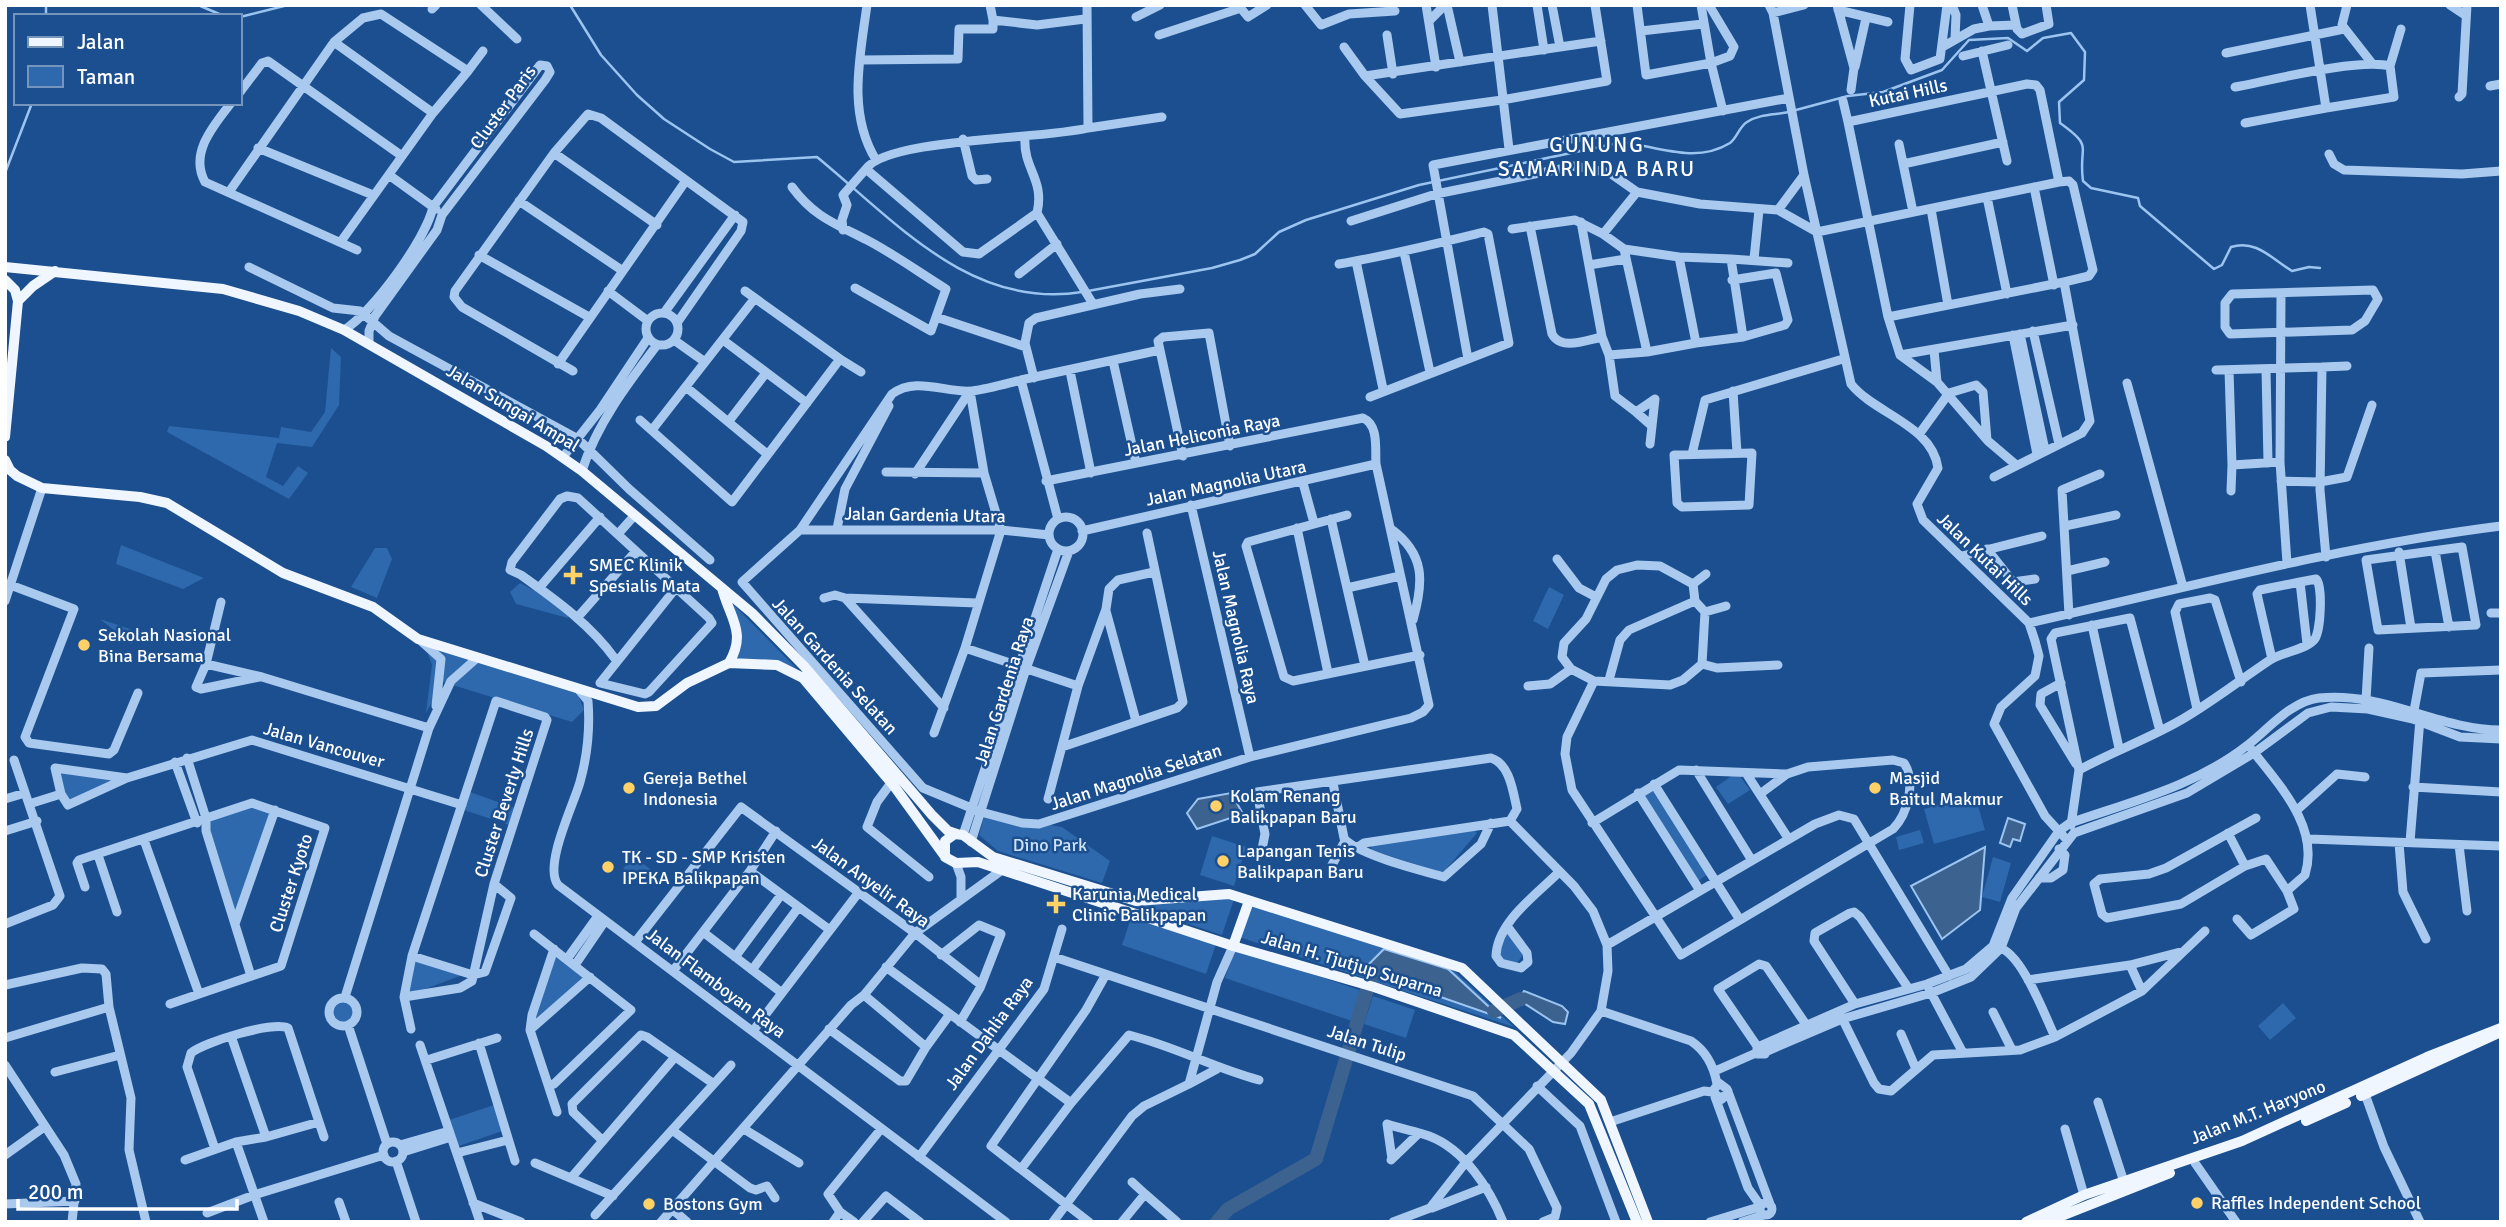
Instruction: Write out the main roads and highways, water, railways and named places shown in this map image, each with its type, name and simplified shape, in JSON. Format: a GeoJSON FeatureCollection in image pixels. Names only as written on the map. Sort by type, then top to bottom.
{"type":"FeatureCollection","features":[{"type":"Feature","properties":{"kind":"main road","name":"Jalan Sungai Ampal"},"geometry":{"type":"LineString","coordinates":[[5,267],[223,289],[299,311],[344,330],[563,457],[721,586],[804,666],[932,816],[948,831],[963,837]]}},
{"type":"Feature","properties":{"kind":"main road"},"geometry":{"type":"LineString","coordinates":[[18,302],[33,286],[55,271]]}},
{"type":"Feature","properties":{"kind":"main road"},"geometry":{"type":"LineString","coordinates":[[5,280],[15,290],[18,302],[5,437]]}},
{"type":"Feature","properties":{"kind":"main road"},"geometry":{"type":"LineString","coordinates":[[5,460],[10,471],[42,488],[140,497],[167,503],[283,573],[373,607],[418,639],[647,709],[687,683],[729,663],[777,665],[803,678],[891,783],[945,857],[958,863],[972,853],[963,837],[945,841],[945,857]]}},
{"type":"Feature","properties":{"kind":"main road"},"geometry":{"type":"LineString","coordinates":[[721,586],[738,634],[738,644],[729,663]]}},
{"type":"Feature","properties":{"kind":"main road","name":"Jalan H. Tjutjup Suparna"},"geometry":{"type":"LineString","coordinates":[[963,837],[993,857],[1136,901],[1222,892],[1453,964],[1469,974],[1503,1006],[1589,1104],[1637,1222]]}},
{"type":"Feature","properties":{"kind":"main road","name":"Jalan H. Tjutjup Suparna"},"geometry":{"type":"LineString","coordinates":[[958,863],[978,862],[1514,1035],[1596,1094],[1610,1122],[1648,1222]]}},
{"type":"Feature","properties":{"kind":"main road"},"geometry":{"type":"LineString","coordinates":[[1233,946],[1249,901]]}},
{"type":"Feature","properties":{"kind":"main road","name":"Jalan M.T. Haryono"},"geometry":{"type":"LineString","coordinates":[[2046,1222],[2259,1140],[2501,1030]]}},
{"type":"Feature","properties":{"kind":"main road","name":"Jalan M.T. Haryono"},"geometry":{"type":"LineString","coordinates":[[2026,1222],[2084,1195],[2242,1141],[2370,1089]]}},
{"type":"Feature","properties":{"kind":"waterway"},"geometry":{"type":"LineString","coordinates":[[46,5],[46,14]]}},
{"type":"Feature","properties":{"kind":"waterway"},"geometry":{"type":"LineString","coordinates":[[198,5],[219,14]]}},
{"type":"Feature","properties":{"kind":"waterway"},"geometry":{"type":"LineString","coordinates":[[242,16],[288,5]]}},
{"type":"Feature","properties":{"kind":"waterway"},"geometry":{"type":"LineString","coordinates":[[570,5],[601,55],[637,95],[664,119],[710,149],[734,162],[817,157],[906,233],[970,274],[1005,288],[1042,294],[1082,292]]}},
{"type":"Feature","properties":{"kind":"waterway"},"geometry":{"type":"LineString","coordinates":[[1796,110],[1848,96],[1883,92],[1942,70],[1969,40],[2008,38],[2027,51],[2043,38],[2071,33],[2085,52],[2084,80],[2059,102],[2060,123],[2078,137],[2083,148],[2083,181],[2091,188],[2138,198],[2140,206],[2214,269],[2222,265],[2231,247],[2240,245],[2256,248],[2292,271],[2309,267],[2320,268]]}},
{"type":"Feature","properties":{"kind":"waterway"},"geometry":{"type":"LineString","coordinates":[[5,173],[31,105]]}},
{"type":"Feature","properties":{"kind":"waterway"},"geometry":{"type":"LineString","coordinates":[[1088,291],[1212,268],[1240,260],[1255,254],[1279,232],[1306,220],[1419,185],[1623,142],[1677,152],[1704,152],[1730,143],[1744,124],[1752,119],[1789,112]]}},
{"type":"Feature","properties":{"kind":"waterway"},"geometry":{"type":"LineString","coordinates":[[1217,1222],[1228,1209],[1316,1159],[1372,973]]}},
{"type":"Feature","properties":{"kind":"waterway"},"geometry":{"type":"LineString","coordinates":[[1494,1011],[1521,999]]}},
{"type":"Feature","properties":{"kind":"place","name":"SMEC Klinik Spesialis Mata"},"geometry":{"type":"Point","coordinates":[573,575]}},
{"type":"Feature","properties":{"kind":"place","name":"Sekolah Nasional Bina Bersama"},"geometry":{"type":"Point","coordinates":[84,645]}},
{"type":"Feature","properties":{"kind":"place","name":"Gereja Bethel Indonesia"},"geometry":{"type":"Point","coordinates":[629,788]}},
{"type":"Feature","properties":{"kind":"place","name":"Masjid Baitul Makmur"},"geometry":{"type":"Point","coordinates":[1875,788]}},
{"type":"Feature","properties":{"kind":"place","name":"Kolam Renang Balikpapan Baru"},"geometry":{"type":"Point","coordinates":[1216,806]}},
{"type":"Feature","properties":{"kind":"place","name":"Lapangan Tenis Balikpapan Baru"},"geometry":{"type":"Point","coordinates":[1223,861]}},
{"type":"Feature","properties":{"kind":"place","name":"TK - SD - SMP Kristen IPEKA Balikpapan"},"geometry":{"type":"Point","coordinates":[608,867]}},
{"type":"Feature","properties":{"kind":"place","name":"Karunia Medical Clinic Balikpapan"},"geometry":{"type":"Point","coordinates":[1056,904]}},
{"type":"Feature","properties":{"kind":"place","name":"Raffles Independent School"},"geometry":{"type":"Point","coordinates":[2197,1203]}},
{"type":"Feature","properties":{"kind":"place","name":"Bostons Gym"},"geometry":{"type":"Point","coordinates":[649,1204]}},
{"type":"Feature","properties":{"kind":"district","name":"GUNUNG SAMARINDA BARU"},"geometry":{"type":"Point","coordinates":[1597,157]}},
{"type":"Feature","properties":{"kind":"park label","name":"Dino Park"},"geometry":{"type":"Point","coordinates":[1050,845]}}]}
